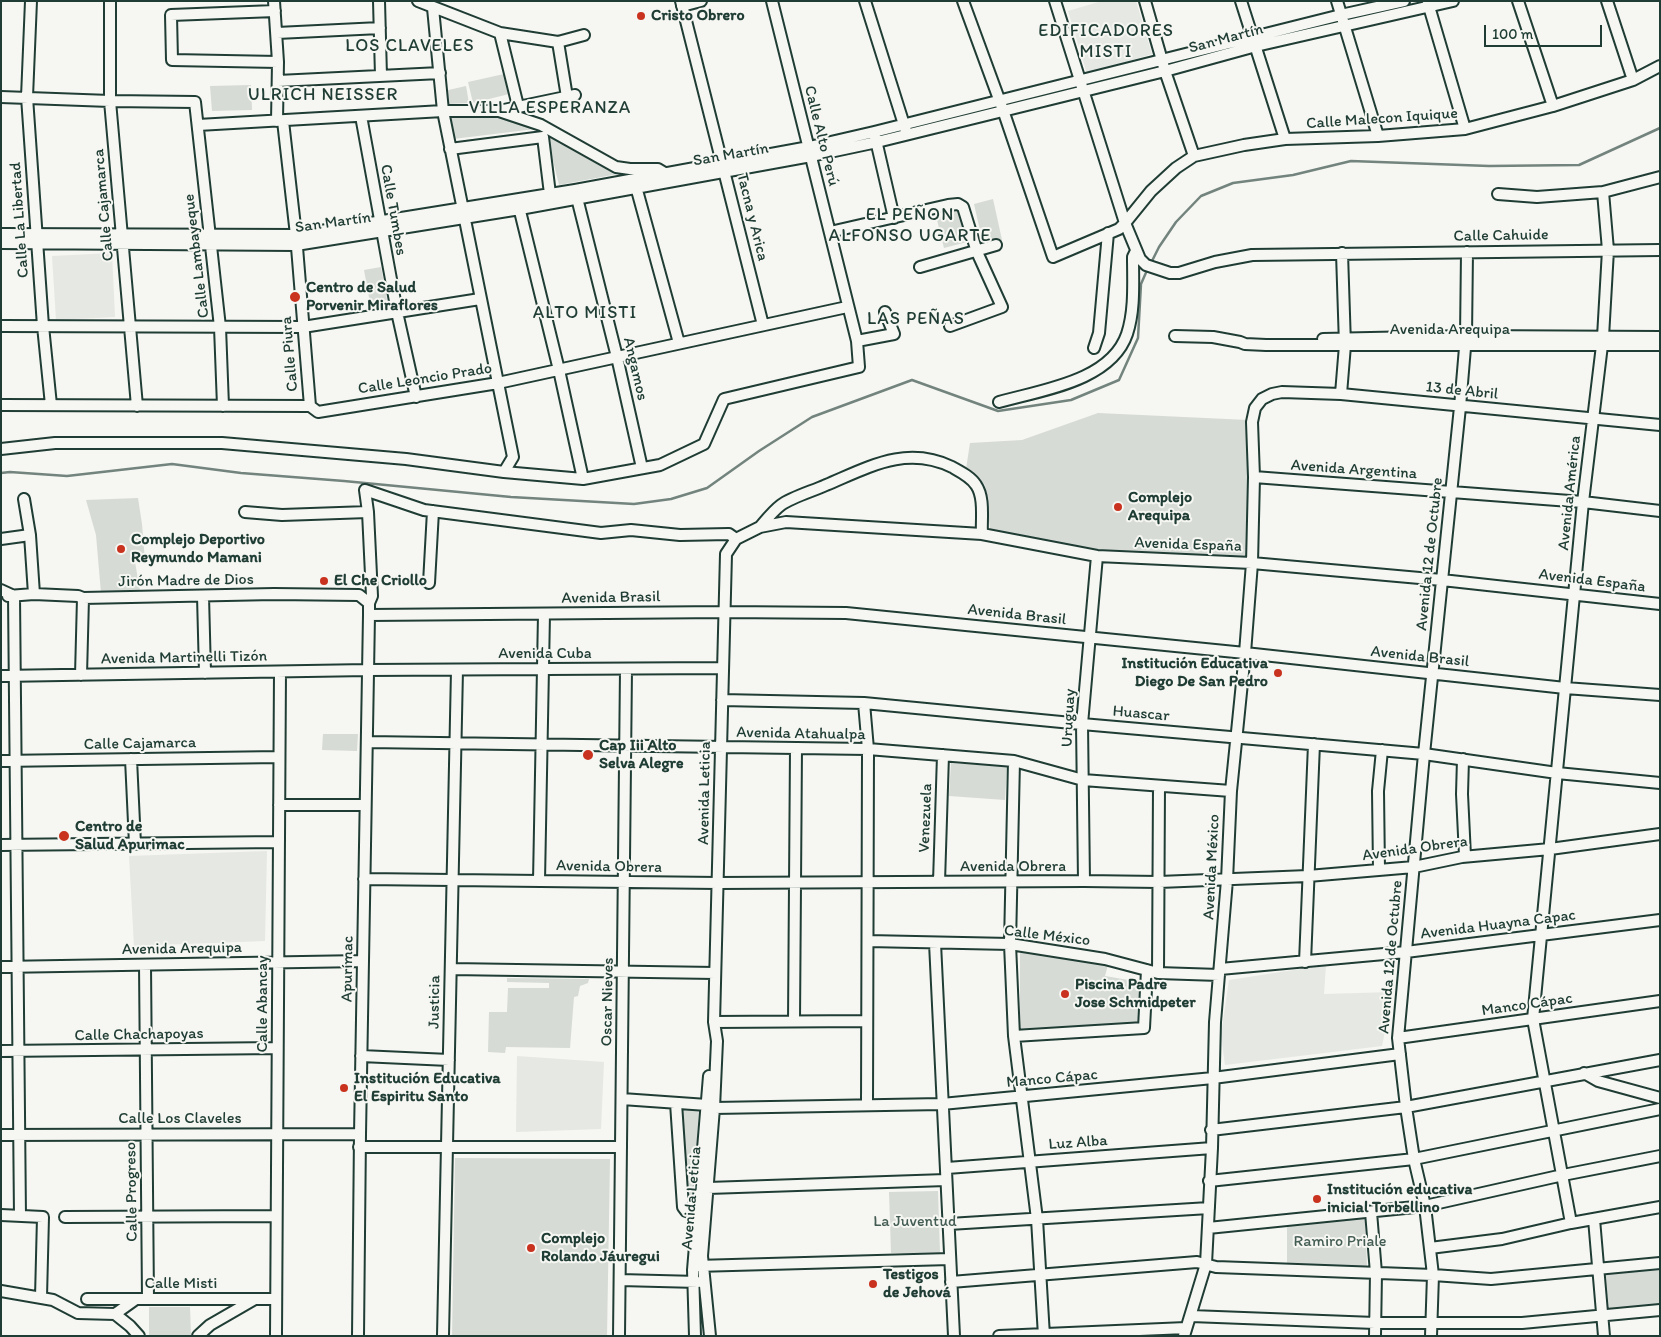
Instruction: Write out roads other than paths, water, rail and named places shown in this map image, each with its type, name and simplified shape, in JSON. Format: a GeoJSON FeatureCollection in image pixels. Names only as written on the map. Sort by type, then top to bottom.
{"type":"FeatureCollection","features":[{"type":"Feature","properties":{"kind":"street","name":"Calle La Libertad"},"geometry":{"type":"LineString","coordinates":[[31,1],[27,97],[50,405]]}},
{"type":"Feature","properties":{"kind":"street","name":"Calle Cajamarca"},"geometry":{"type":"LineString","coordinates":[[110,1],[110,101],[137,406]]}},
{"type":"Feature","properties":{"kind":"street"},"geometry":{"type":"LineString","coordinates":[[379,1],[381,76]]}},
{"type":"Feature","properties":{"kind":"street"},"geometry":{"type":"LineString","coordinates":[[418,1],[500,32],[558,42],[584,35]]}},
{"type":"Feature","properties":{"kind":"street"},"geometry":{"type":"LineString","coordinates":[[682,4],[701,1]]}},
{"type":"Feature","properties":{"kind":"street","name":"Calle Alto Perú"},"geometry":{"type":"LineString","coordinates":[[642,468],[660,465],[704,444],[724,398],[859,367],[857,341],[772,1]]}},
{"type":"Feature","properties":{"kind":"street"},"geometry":{"type":"LineString","coordinates":[[865,1],[905,130]]}},
{"type":"Feature","properties":{"kind":"street"},"geometry":{"type":"LineString","coordinates":[[963,1],[1001,105],[1052,257],[1119,229],[1125,223]]}},
{"type":"Feature","properties":{"kind":"street"},"geometry":{"type":"LineString","coordinates":[[999,402],[1083,378],[1108,362],[1120,350],[1127,333],[1132,302],[1133,257],[1136,251],[1125,223],[1055,1]]}},
{"type":"Feature","properties":{"kind":"street"},"geometry":{"type":"LineString","coordinates":[[1145,1],[1165,71],[1194,156]]}},
{"type":"Feature","properties":{"kind":"street"},"geometry":{"type":"LineString","coordinates":[[1241,1],[1285,138]]}},
{"type":"Feature","properties":{"kind":"street"},"geometry":{"type":"LineString","coordinates":[[1336,1],[1378,136]]}},
{"type":"Feature","properties":{"kind":"street","name":"San Martín"},"geometry":{"type":"LineString","coordinates":[[1,243],[37,239],[296,240],[576,194],[810,152],[876,137],[1001,105],[1081,80],[1162,60],[1222,50],[1255,42],[1341,15],[1404,1]]}},
{"type":"Feature","properties":{"kind":"street","name":"San Martín"},"geometry":{"type":"LineString","coordinates":[[1255,42],[1345,27],[1428,4],[1453,1]]}},
{"type":"Feature","properties":{"kind":"street"},"geometry":{"type":"LineString","coordinates":[[1518,1],[1553,106]]}},
{"type":"Feature","properties":{"kind":"street"},"geometry":{"type":"LineString","coordinates":[[1607,1],[1633,80]]}},
{"type":"Feature","properties":{"kind":"street","name":"Tacna y Arica"},"geometry":{"type":"LineString","coordinates":[[682,4],[763,325]]}},
{"type":"Feature","properties":{"kind":"street"},"geometry":{"type":"LineString","coordinates":[[1428,4],[1465,129]]}},
{"type":"Feature","properties":{"kind":"street"},"geometry":{"type":"LineString","coordinates":[[274,6],[170,15],[172,60],[278,62]]}},
{"type":"Feature","properties":{"kind":"street","name":"Calle Piura"},"geometry":{"type":"LineString","coordinates":[[274,6],[277,33],[280,121],[296,240],[310,406]]}},
{"type":"Feature","properties":{"kind":"street"},"geometry":{"type":"LineString","coordinates":[[433,8],[443,111],[513,458],[504,472]]}},
{"type":"Feature","properties":{"kind":"street"},"geometry":{"type":"LineString","coordinates":[[1365,10],[1368,21]]}},
{"type":"Feature","properties":{"kind":"street"},"geometry":{"type":"LineString","coordinates":[[277,33],[380,28]]}},
{"type":"Feature","properties":{"kind":"street"},"geometry":{"type":"LineString","coordinates":[[500,32],[518,106]]}},
{"type":"Feature","properties":{"kind":"street"},"geometry":{"type":"LineString","coordinates":[[198,125],[443,111],[499,110],[571,96],[558,42]]}},
{"type":"Feature","properties":{"kind":"street","name":"San Martín"},"geometry":{"type":"LineString","coordinates":[[1001,105],[1084,91],[1165,71],[1222,50]]}},
{"type":"Feature","properties":{"kind":"street","name":"Calle Malecon Iquique"},"geometry":{"type":"LineString","coordinates":[[1125,223],[1151,191],[1176,168],[1194,156],[1244,144],[1285,138],[1378,136],[1465,129],[1553,106],[1633,80],[1660,66]]}},
{"type":"Feature","properties":{"kind":"street"},"geometry":{"type":"LineString","coordinates":[[278,81],[440,73]]}},
{"type":"Feature","properties":{"kind":"street"},"geometry":{"type":"LineString","coordinates":[[1,97],[110,101]]}},
{"type":"Feature","properties":{"kind":"street","name":"Calle Lambayeque"},"geometry":{"type":"LineString","coordinates":[[110,101],[195,102],[220,327],[223,406]]}},
{"type":"Feature","properties":{"kind":"street"},"geometry":{"type":"LineString","coordinates":[[499,110],[541,125],[616,167],[658,169],[665,178]]}},
{"type":"Feature","properties":{"kind":"street","name":"Calle Tumbes"},"geometry":{"type":"LineString","coordinates":[[361,116],[396,312],[416,397]]}},
{"type":"Feature","properties":{"kind":"street"},"geometry":{"type":"LineString","coordinates":[[450,149],[543,137],[550,194]]}},
{"type":"Feature","properties":{"kind":"street"},"geometry":{"type":"LineString","coordinates":[[876,137],[894,218]]}},
{"type":"Feature","properties":{"kind":"street"},"geometry":{"type":"LineString","coordinates":[[1498,194],[1537,197],[1603,192],[1660,177]]}},
{"type":"Feature","properties":{"kind":"street"},"geometry":{"type":"LineString","coordinates":[[635,183],[679,344]]}},
{"type":"Feature","properties":{"kind":"street","name":"Avenida América"},"geometry":{"type":"LineString","coordinates":[[1571,1223],[1533,1019],[1583,502],[1603,341],[1608,250],[1603,192]]}},
{"type":"Feature","properties":{"kind":"street","name":"San Martín"},"geometry":{"type":"LineString","coordinates":[[518,204],[550,194],[576,194]]}},
{"type":"Feature","properties":{"kind":"street","name":"Angamos"},"geometry":{"type":"LineString","coordinates":[[576,194],[617,357],[642,468]]}},
{"type":"Feature","properties":{"kind":"street"},"geometry":{"type":"LineString","coordinates":[[518,204],[559,370],[583,479]]}},
{"type":"Feature","properties":{"kind":"street"},"geometry":{"type":"LineString","coordinates":[[830,232],[958,204],[963,207],[977,252],[1002,307],[950,326]]}},
{"type":"Feature","properties":{"kind":"street"},"geometry":{"type":"LineString","coordinates":[[1094,348],[1099,333],[1108,233]]}},
{"type":"Feature","properties":{"kind":"street","name":"San Martín"},"geometry":{"type":"LineString","coordinates":[[1,234],[37,239]]}},
{"type":"Feature","properties":{"kind":"street"},"geometry":{"type":"LineString","coordinates":[[920,267],[996,245]]}},
{"type":"Feature","properties":{"kind":"street","name":"Calle Cahuide"},"geometry":{"type":"LineString","coordinates":[[1136,251],[1146,265],[1157,270],[1179,273],[1215,262],[1252,255],[1660,250]]}},
{"type":"Feature","properties":{"kind":"street","name":"Avenida 12 de Octubre"},"geometry":{"type":"LineString","coordinates":[[1431,1336],[1433,1275],[1425,1206],[1414,1159],[1406,1107],[1398,1038],[1424,754],[1466,340],[1467,252]]}},
{"type":"Feature","properties":{"kind":"street"},"geometry":{"type":"LineString","coordinates":[[1341,394],[1345,342],[1342,253]]}},
{"type":"Feature","properties":{"kind":"street"},"geometry":{"type":"LineString","coordinates":[[1,326],[303,327],[480,299]]}},
{"type":"Feature","properties":{"kind":"street","name":"Calle Leoncio Prado"},"geometry":{"type":"LineString","coordinates":[[1,405],[310,406],[318,412],[416,397],[559,370],[847,307]]}},
{"type":"Feature","properties":{"kind":"street"},"geometry":{"type":"LineString","coordinates":[[857,341],[894,334],[885,312]]}},
{"type":"Feature","properties":{"kind":"street","name":"Avenida Arequipa"},"geometry":{"type":"LineString","coordinates":[[1175,336],[1213,336],[1245,344],[1266,345],[1466,340],[1603,341],[1660,345]]}},
{"type":"Feature","properties":{"kind":"street","name":"Avenida Arequipa"},"geometry":{"type":"LineString","coordinates":[[1603,341],[1660,337]]}},
{"type":"Feature","properties":{"kind":"street","name":"13 de Abril"},"geometry":{"type":"LineString","coordinates":[[1262,399],[1282,392],[1341,394],[1660,425]]}},
{"type":"Feature","properties":{"kind":"street","name":"Avenida México"},"geometry":{"type":"LineString","coordinates":[[1185,1332],[1206,1264],[1212,1148],[1215,1022],[1227,880],[1231,791],[1252,563],[1254,477],[1252,422],[1255,408],[1262,399]]}},
{"type":"Feature","properties":{"kind":"street"},"geometry":{"type":"LineString","coordinates":[[1,449],[55,443],[222,443],[583,479],[642,468]]}},
{"type":"Feature","properties":{"kind":"street"},"geometry":{"type":"LineString","coordinates":[[760,527],[781,504],[873,465],[891,459],[908,457],[930,459],[964,473],[977,486],[981,497],[982,534]]}},
{"type":"Feature","properties":{"kind":"street","name":"Avenida Argentina"},"geometry":{"type":"LineString","coordinates":[[1254,477],[1583,502],[1660,511]]}},
{"type":"Feature","properties":{"kind":"street","name":"Apurímac"},"geometry":{"type":"LineString","coordinates":[[358,1336],[365,805],[369,603],[372,596],[368,512],[365,490],[424,510],[433,511]]}},
{"type":"Feature","properties":{"kind":"street"},"geometry":{"type":"LineString","coordinates":[[24,500],[30,535],[34,594]]}},
{"type":"Feature","properties":{"kind":"street"},"geometry":{"type":"LineString","coordinates":[[781,504],[786,522]]}},
{"type":"Feature","properties":{"kind":"street"},"geometry":{"type":"LineString","coordinates":[[429,583],[433,511],[601,533],[630,530],[680,535],[729,534],[736,539]]}},
{"type":"Feature","properties":{"kind":"street"},"geometry":{"type":"LineString","coordinates":[[245,512],[282,515],[368,512]]}},
{"type":"Feature","properties":{"kind":"street","name":"Avenida España"},"geometry":{"type":"LineString","coordinates":[[726,554],[736,539],[760,527],[786,522],[982,534],[1097,556],[1252,563],[1442,580],[1660,604]]}},
{"type":"Feature","properties":{"kind":"street"},"geometry":{"type":"LineString","coordinates":[[1,540],[30,535]]}},
{"type":"Feature","properties":{"kind":"street","name":"Avenida Leticia"},"geometry":{"type":"LineString","coordinates":[[710,1336],[704,1282],[698,1266],[698,1215],[717,1041],[714,1022],[726,554]]}},
{"type":"Feature","properties":{"kind":"street","name":"Uruguay"},"geometry":{"type":"LineString","coordinates":[[1084,881],[1082,724],[1097,556]]}},
{"type":"Feature","properties":{"kind":"street"},"geometry":{"type":"LineString","coordinates":[[1,590],[14,596],[20,1216]]}},
{"type":"Feature","properties":{"kind":"street","name":"Jirón Madre de Dios"},"geometry":{"type":"LineString","coordinates":[[1,596],[34,594],[78,596],[84,598],[274,594],[359,595],[369,603]]}},
{"type":"Feature","properties":{"kind":"street"},"geometry":{"type":"LineString","coordinates":[[203,596],[205,673]]}},
{"type":"Feature","properties":{"kind":"street"},"geometry":{"type":"LineString","coordinates":[[81,675],[84,598]]}},
{"type":"Feature","properties":{"kind":"street","name":"Avenida Brasil"},"geometry":{"type":"LineString","coordinates":[[369,615],[725,612],[846,613],[1245,653],[1565,688],[1660,695]]}},
{"type":"Feature","properties":{"kind":"street"},"geometry":{"type":"LineString","coordinates":[[539,881],[544,614]]}},
{"type":"Feature","properties":{"kind":"street","name":"Avenida Cuba"},"geometry":{"type":"LineString","coordinates":[[368,670],[723,668]]}},
{"type":"Feature","properties":{"kind":"street","name":"Oscar Nieves"},"geometry":{"type":"LineString","coordinates":[[619,1336],[626,669]]}},
{"type":"Feature","properties":{"kind":"street","name":"Avenida Martinelli Tizón"},"geometry":{"type":"LineString","coordinates":[[1,676],[368,670]]}},
{"type":"Feature","properties":{"kind":"street","name":"Justicia"},"geometry":{"type":"LineString","coordinates":[[443,1336],[457,670]]}},
{"type":"Feature","properties":{"kind":"street","name":"Calle Abancay"},"geometry":{"type":"LineString","coordinates":[[276,1336],[280,672]]}},
{"type":"Feature","properties":{"kind":"street","name":"Huascar"},"geometry":{"type":"LineString","coordinates":[[722,700],[864,703],[1424,754],[1557,773]]}},
{"type":"Feature","properties":{"kind":"street"},"geometry":{"type":"LineString","coordinates":[[864,703],[868,749],[867,1105]]}},
{"type":"Feature","properties":{"kind":"street","name":"Avenida Atahualpa"},"geometry":{"type":"LineString","coordinates":[[367,742],[868,749],[1014,761],[1083,780],[1231,791]]}},
{"type":"Feature","properties":{"kind":"street"},"geometry":{"type":"LineString","coordinates":[[1305,962],[1314,744]]}},
{"type":"Feature","properties":{"kind":"street"},"geometry":{"type":"LineString","coordinates":[[794,1021],[796,748]]}},
{"type":"Feature","properties":{"kind":"street"},"geometry":{"type":"LineString","coordinates":[[1379,870],[1378,791],[1382,750]]}},
{"type":"Feature","properties":{"kind":"street","name":"Venezuela"},"geometry":{"type":"LineString","coordinates":[[939,882],[943,755]]}},
{"type":"Feature","properties":{"kind":"street","name":"Calle Cajamarca"},"geometry":{"type":"LineString","coordinates":[[1,761],[279,757]]}},
{"type":"Feature","properties":{"kind":"street"},"geometry":{"type":"LineString","coordinates":[[131,759],[136,844]]}},
{"type":"Feature","properties":{"kind":"street"},"geometry":{"type":"LineString","coordinates":[[1463,759],[1462,794],[1465,856]]}},
{"type":"Feature","properties":{"kind":"street"},"geometry":{"type":"LineString","coordinates":[[1014,761],[1010,944],[1014,1036],[1037,1219],[1044,1335]]}},
{"type":"Feature","properties":{"kind":"street"},"geometry":{"type":"LineString","coordinates":[[1557,773],[1660,782]]}},
{"type":"Feature","properties":{"kind":"street"},"geometry":{"type":"LineString","coordinates":[[1158,973],[1159,786]]}},
{"type":"Feature","properties":{"kind":"street"},"geometry":{"type":"LineString","coordinates":[[279,805],[365,805]]}},
{"type":"Feature","properties":{"kind":"street","name":"Avenida Obrera"},"geometry":{"type":"LineString","coordinates":[[364,879],[718,883],[1158,882],[1227,880],[1414,868],[1465,856],[1550,849],[1660,834]]}},
{"type":"Feature","properties":{"kind":"street"},"geometry":{"type":"LineString","coordinates":[[1,845],[279,842]]}},
{"type":"Feature","properties":{"kind":"street","name":"Avenida Huayna Capac"},"geometry":{"type":"LineString","coordinates":[[1220,972],[1406,952],[1660,920]]}},
{"type":"Feature","properties":{"kind":"street","name":"Calle México"},"geometry":{"type":"LineString","coordinates":[[868,941],[1010,944],[1105,959],[1158,973],[1220,972]]}},
{"type":"Feature","properties":{"kind":"street"},"geometry":{"type":"LineString","coordinates":[[935,942],[954,1336]]}},
{"type":"Feature","properties":{"kind":"street","name":"Avenida Arequipa"},"geometry":{"type":"LineString","coordinates":[[1,967],[363,961]]}},
{"type":"Feature","properties":{"kind":"street","name":"Calle Progreso"},"geometry":{"type":"LineString","coordinates":[[145,965],[148,1299]]}},
{"type":"Feature","properties":{"kind":"street"},"geometry":{"type":"LineString","coordinates":[[451,969],[716,972]]}},
{"type":"Feature","properties":{"kind":"street"},"geometry":{"type":"LineString","coordinates":[[1014,1036],[1144,1028],[1147,970]]}},
{"type":"Feature","properties":{"kind":"street","name":"Manco Cápac"},"geometry":{"type":"LineString","coordinates":[[1398,1038],[1660,1001]]}},
{"type":"Feature","properties":{"kind":"street"},"geometry":{"type":"LineString","coordinates":[[714,1022],[868,1020]]}},
{"type":"Feature","properties":{"kind":"street","name":"Calle Chachapoyas"},"geometry":{"type":"LineString","coordinates":[[1,1051],[277,1048]]}},
{"type":"Feature","properties":{"kind":"street","name":"Manco Cápac"},"geometry":{"type":"LineString","coordinates":[[622,1099],[710,1106],[942,1104],[1213,1078],[1400,1054]]}},
{"type":"Feature","properties":{"kind":"street"},"geometry":{"type":"LineString","coordinates":[[361,1056],[449,1060]]}},
{"type":"Feature","properties":{"kind":"street"},"geometry":{"type":"LineString","coordinates":[[1211,1130],[1406,1107],[1660,1060]]}},
{"type":"Feature","properties":{"kind":"street"},"geometry":{"type":"LineString","coordinates":[[1584,1073],[1598,1081],[1660,1098]]}},
{"type":"Feature","properties":{"kind":"street"},"geometry":{"type":"LineString","coordinates":[[676,1103],[683,1207],[686,1211],[698,1215]]}},
{"type":"Feature","properties":{"kind":"street","name":"Avenida Leticia"},"geometry":{"type":"LineString","coordinates":[[695,1336],[693,1282],[702,1256],[708,1188],[710,1106]]}},
{"type":"Feature","properties":{"kind":"street"},"geometry":{"type":"LineString","coordinates":[[1209,1181],[1414,1159],[1660,1109]]}},
{"type":"Feature","properties":{"kind":"street","name":"Calle Los Claveles"},"geometry":{"type":"LineString","coordinates":[[1,1135],[360,1134]]}},
{"type":"Feature","properties":{"kind":"street"},"geometry":{"type":"LineString","coordinates":[[359,1147],[621,1147]]}},
{"type":"Feature","properties":{"kind":"street","name":"Luz Alba"},"geometry":{"type":"LineString","coordinates":[[947,1168],[1212,1148]]}},
{"type":"Feature","properties":{"kind":"street"},"geometry":{"type":"LineString","coordinates":[[1208,1228],[1425,1206],[1562,1175],[1660,1156]]}},
{"type":"Feature","properties":{"kind":"street"},"geometry":{"type":"LineString","coordinates":[[708,1188],[946,1180]]}},
{"type":"Feature","properties":{"kind":"street"},"geometry":{"type":"LineString","coordinates":[[1430,1248],[1502,1239],[1571,1223],[1660,1207]]}},
{"type":"Feature","properties":{"kind":"street"},"geometry":{"type":"LineString","coordinates":[[949,1224],[1209,1208]]}},
{"type":"Feature","properties":{"kind":"street"},"geometry":{"type":"LineString","coordinates":[[1371,1212],[1376,1273],[1375,1336]]}},
{"type":"Feature","properties":{"kind":"street"},"geometry":{"type":"LineString","coordinates":[[1,1215],[43,1217],[41,1297]]}},
{"type":"Feature","properties":{"kind":"street"},"geometry":{"type":"LineString","coordinates":[[65,1217],[276,1216]]}},
{"type":"Feature","properties":{"kind":"street"},"geometry":{"type":"LineString","coordinates":[[1594,1219],[1604,1336]]}},
{"type":"Feature","properties":{"kind":"street"},"geometry":{"type":"LineString","coordinates":[[698,1266],[950,1259]]}},
{"type":"Feature","properties":{"kind":"street"},"geometry":{"type":"LineString","coordinates":[[951,1282],[1197,1262],[1216,1266],[1492,1279],[1660,1263]]}},
{"type":"Feature","properties":{"kind":"street"},"geometry":{"type":"LineString","coordinates":[[620,1280],[704,1282]]}},
{"type":"Feature","properties":{"kind":"street"},"geometry":{"type":"LineString","coordinates":[[1,1291],[53,1300],[78,1313],[115,1314],[137,1299]]}},
{"type":"Feature","properties":{"kind":"street","name":"Calle Misti"},"geometry":{"type":"LineString","coordinates":[[87,1299],[276,1299]]}},
{"type":"Feature","properties":{"kind":"street"},"geometry":{"type":"LineString","coordinates":[[198,1336],[210,1325],[255,1299]]}},
{"type":"Feature","properties":{"kind":"street"},"geometry":{"type":"LineString","coordinates":[[1191,1316],[1375,1323],[1522,1323],[1660,1310]]}},
{"type":"Feature","properties":{"kind":"street"},"geometry":{"type":"LineString","coordinates":[[115,1314],[139,1336]]}},
{"type":"Feature","properties":{"kind":"street"},"geometry":{"type":"LineString","coordinates":[[999,1336],[1185,1332]]}},
{"type":"Feature","properties":{"kind":"waterway"},"geometry":{"type":"LineString","coordinates":[[1151,263],[1176,222],[1201,196],[1233,183],[1293,175],[1351,161],[1489,166],[1579,165],[1660,128]]}},
{"type":"Feature","properties":{"kind":"waterway"},"geometry":{"type":"LineString","coordinates":[[1,473],[67,476],[172,464],[241,473],[511,497],[634,504],[671,499],[707,488],[759,451],[812,417],[912,380],[998,411],[1071,400],[1119,380],[1138,338],[1141,284],[1148,268]]}},
{"type":"Feature","properties":{"kind":"place","name":"Cristo Obrero"},"geometry":{"type":"Point","coordinates":[641,16]}},
{"type":"Feature","properties":{"kind":"place","name":"Centro de Salud Porvenir Miraflores"},"geometry":{"type":"Point","coordinates":[295,297]}},
{"type":"Feature","properties":{"kind":"place","name":"Complejo Arequipa"},"geometry":{"type":"Point","coordinates":[1118,507]}},
{"type":"Feature","properties":{"kind":"place","name":"Complejo Deportivo Reymundo Mamani"},"geometry":{"type":"Point","coordinates":[121,549]}},
{"type":"Feature","properties":{"kind":"place","name":"El Che Criollo"},"geometry":{"type":"Point","coordinates":[324,581]}},
{"type":"Feature","properties":{"kind":"place","name":"Institución Educativa Diego De San Pedro"},"geometry":{"type":"Point","coordinates":[1278,673]}},
{"type":"Feature","properties":{"kind":"place","name":"Cap Iii Alto Selva Alegre"},"geometry":{"type":"Point","coordinates":[588,755]}},
{"type":"Feature","properties":{"kind":"place","name":"Centro de Salud Apurimac"},"geometry":{"type":"Point","coordinates":[64,836]}},
{"type":"Feature","properties":{"kind":"place","name":"Piscina Padre Jose Schmidpeter"},"geometry":{"type":"Point","coordinates":[1065,994]}},
{"type":"Feature","properties":{"kind":"place","name":"Institución Educativa El Espiritu Santo"},"geometry":{"type":"Point","coordinates":[344,1088]}},
{"type":"Feature","properties":{"kind":"place","name":"Institución educativa inicial Torbellino"},"geometry":{"type":"Point","coordinates":[1317,1199]}},
{"type":"Feature","properties":{"kind":"place","name":"Complejo Rolando Jáuregui"},"geometry":{"type":"Point","coordinates":[531,1248]}},
{"type":"Feature","properties":{"kind":"place","name":"Testigos de Jehová"},"geometry":{"type":"Point","coordinates":[873,1284]}},
{"type":"Feature","properties":{"kind":"district","name":"EDIFICADORES MISTI"},"geometry":{"type":"Point","coordinates":[1106,41]}},
{"type":"Feature","properties":{"kind":"district","name":"LOS CLAVELES"},"geometry":{"type":"Point","coordinates":[410,46]}},
{"type":"Feature","properties":{"kind":"district","name":"ULRICH NEISSER"},"geometry":{"type":"Point","coordinates":[323,95]}},
{"type":"Feature","properties":{"kind":"district","name":"VILLA ESPERANZA"},"geometry":{"type":"Point","coordinates":[550,108]}},
{"type":"Feature","properties":{"kind":"district","name":"EL PEÑON ALFONSO UGARTE"},"geometry":{"type":"Point","coordinates":[910,225]}},
{"type":"Feature","properties":{"kind":"district","name":"ALTO MISTI"},"geometry":{"type":"Point","coordinates":[585,313]}},
{"type":"Feature","properties":{"kind":"district","name":"LAS PEÑAS"},"geometry":{"type":"Point","coordinates":[916,319]}},
{"type":"Feature","properties":{"kind":"park label","name":"La Juventud"},"geometry":{"type":"Point","coordinates":[915,1222]}},
{"type":"Feature","properties":{"kind":"park label","name":"Ramiro Priale"},"geometry":{"type":"Point","coordinates":[1340,1242]}}]}
